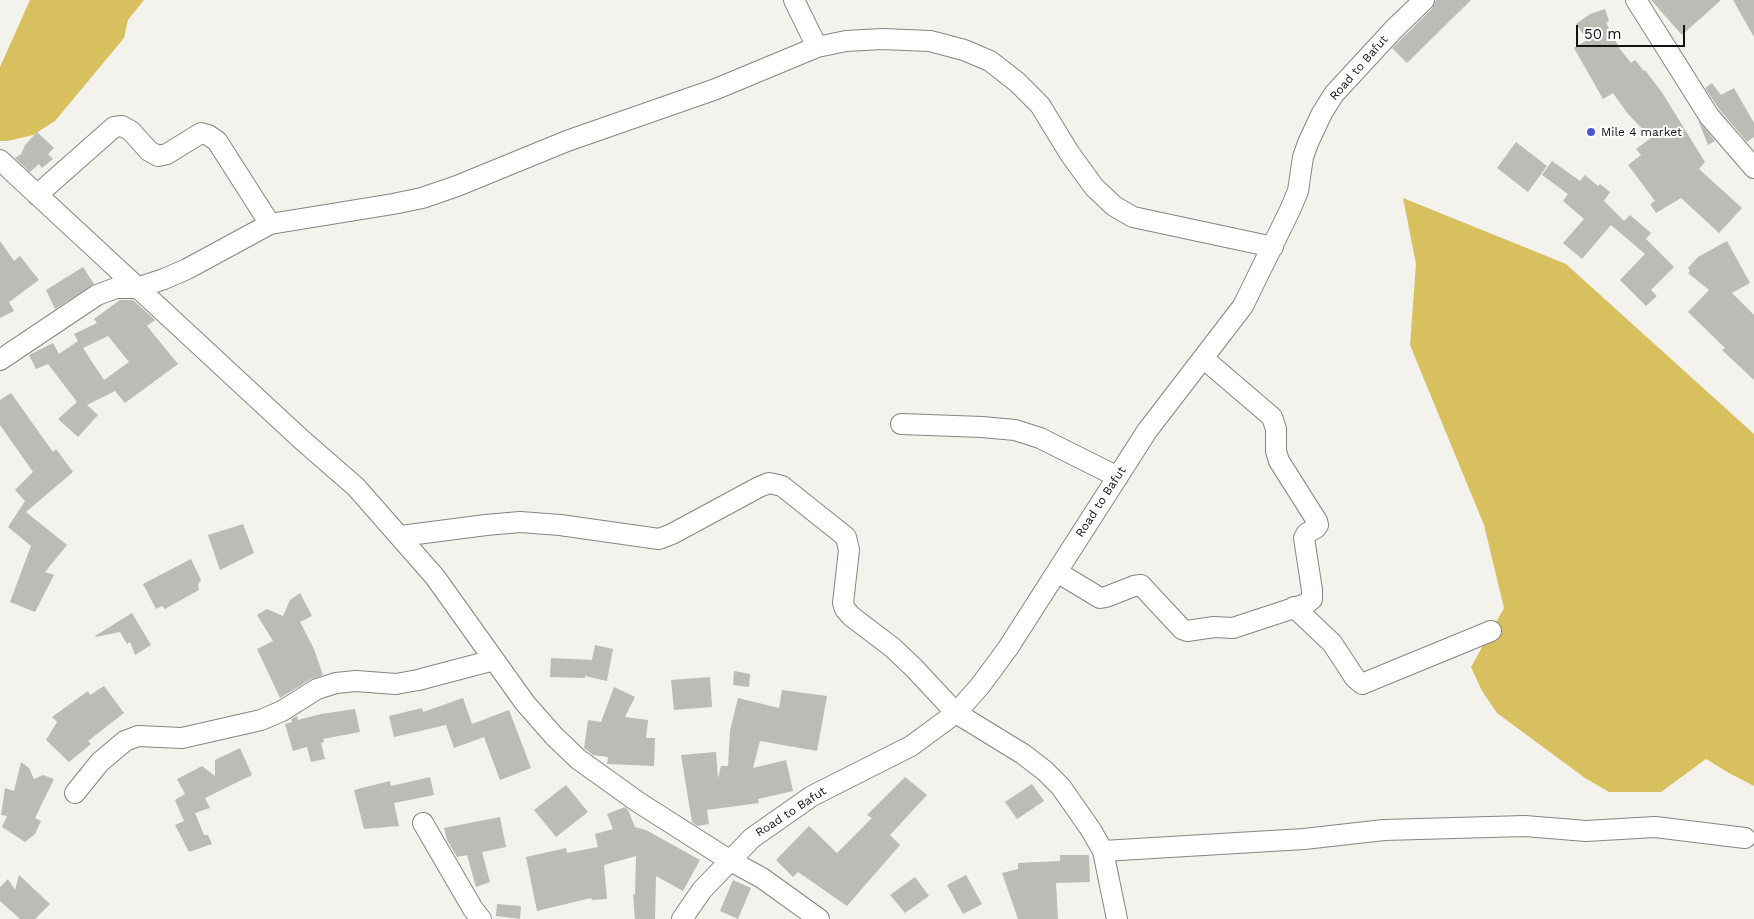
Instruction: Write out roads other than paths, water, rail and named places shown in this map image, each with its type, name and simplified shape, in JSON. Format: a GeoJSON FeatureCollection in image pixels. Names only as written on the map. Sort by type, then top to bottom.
{"type":"FeatureCollection","features":[{"type":"Feature","properties":{"kind":"street"},"geometry":{"type":"LineString","coordinates":[[794,0],[817,47]]}},
{"type":"Feature","properties":{"kind":"street","name":"Road to Bafut"},"geometry":{"type":"LineString","coordinates":[[682,919],[702,890],[752,838],[812,796],[911,746],[956,713],[980,686],[1008,648],[1147,431],[1242,306],[1273,247],[1298,191],[1306,150],[1322,113],[1334,94],[1394,29],[1424,0]]}},
{"type":"Feature","properties":{"kind":"street"},"geometry":{"type":"LineString","coordinates":[[1636,0],[1709,116],[1754,168]]}},
{"type":"Feature","properties":{"kind":"street"},"geometry":{"type":"LineString","coordinates":[[0,360],[97,295],[116,288],[137,288],[187,269],[270,224],[422,198],[457,186],[568,141],[716,89],[817,47],[846,41],[882,39],[930,41],[964,50],[990,61],[1017,82],[1040,105],[1070,154],[1089,180],[1114,206],[1133,218],[1273,247]]}},
{"type":"Feature","properties":{"kind":"street"},"geometry":{"type":"LineString","coordinates":[[37,195],[114,127],[122,126],[131,131],[149,151],[158,156],[167,154],[200,133],[208,135],[217,141],[270,224]]}},
{"type":"Feature","properties":{"kind":"street"},"geometry":{"type":"LineString","coordinates":[[0,160],[302,440],[356,487],[436,577],[525,703],[554,736],[578,759],[638,802],[729,860],[762,878],[810,916]]}},
{"type":"Feature","properties":{"kind":"street"},"geometry":{"type":"LineString","coordinates":[[1057,572],[1100,598],[1141,585],[1182,630],[1187,631],[1214,627],[1234,628],[1306,604],[1312,599],[1304,538],[1307,533],[1318,525],[1279,461],[1276,451],[1276,429],[1272,417],[1203,358]]}},
{"type":"Feature","properties":{"kind":"street"},"geometry":{"type":"LineString","coordinates":[[901,424],[1014,430],[1040,438],[1118,476]]}},
{"type":"Feature","properties":{"kind":"street"},"geometry":{"type":"LineString","coordinates":[[401,536],[520,522],[659,539],[672,534],[759,486],[769,483],[782,486],[846,538],[849,550],[843,603],[845,609],[914,668],[956,713],[1023,754],[1045,771],[1061,787],[1103,851],[1117,919]]}},
{"type":"Feature","properties":{"kind":"street"},"geometry":{"type":"LineString","coordinates":[[1294,607],[1332,643],[1362,684],[1491,631]]}},
{"type":"Feature","properties":{"kind":"street"},"geometry":{"type":"LineString","coordinates":[[75,793],[100,762],[125,741],[138,736],[182,738],[261,720],[282,711],[316,689],[336,682],[356,681],[396,684],[494,660]]}},
{"type":"Feature","properties":{"kind":"street"},"geometry":{"type":"LineString","coordinates":[[423,824],[473,909],[481,919]]}},
{"type":"Feature","properties":{"kind":"street"},"geometry":{"type":"LineString","coordinates":[[1103,851],[1304,839],[1384,830],[1525,826],[1586,831],[1655,827],[1745,838]]}},
{"type":"Feature","properties":{"kind":"street"},"geometry":{"type":"LineString","coordinates":[[752,838],[762,878]]}},
{"type":"Feature","properties":{"kind":"place","name":"Mile 4 market"},"geometry":{"type":"Point","coordinates":[1591,132]}}]}
